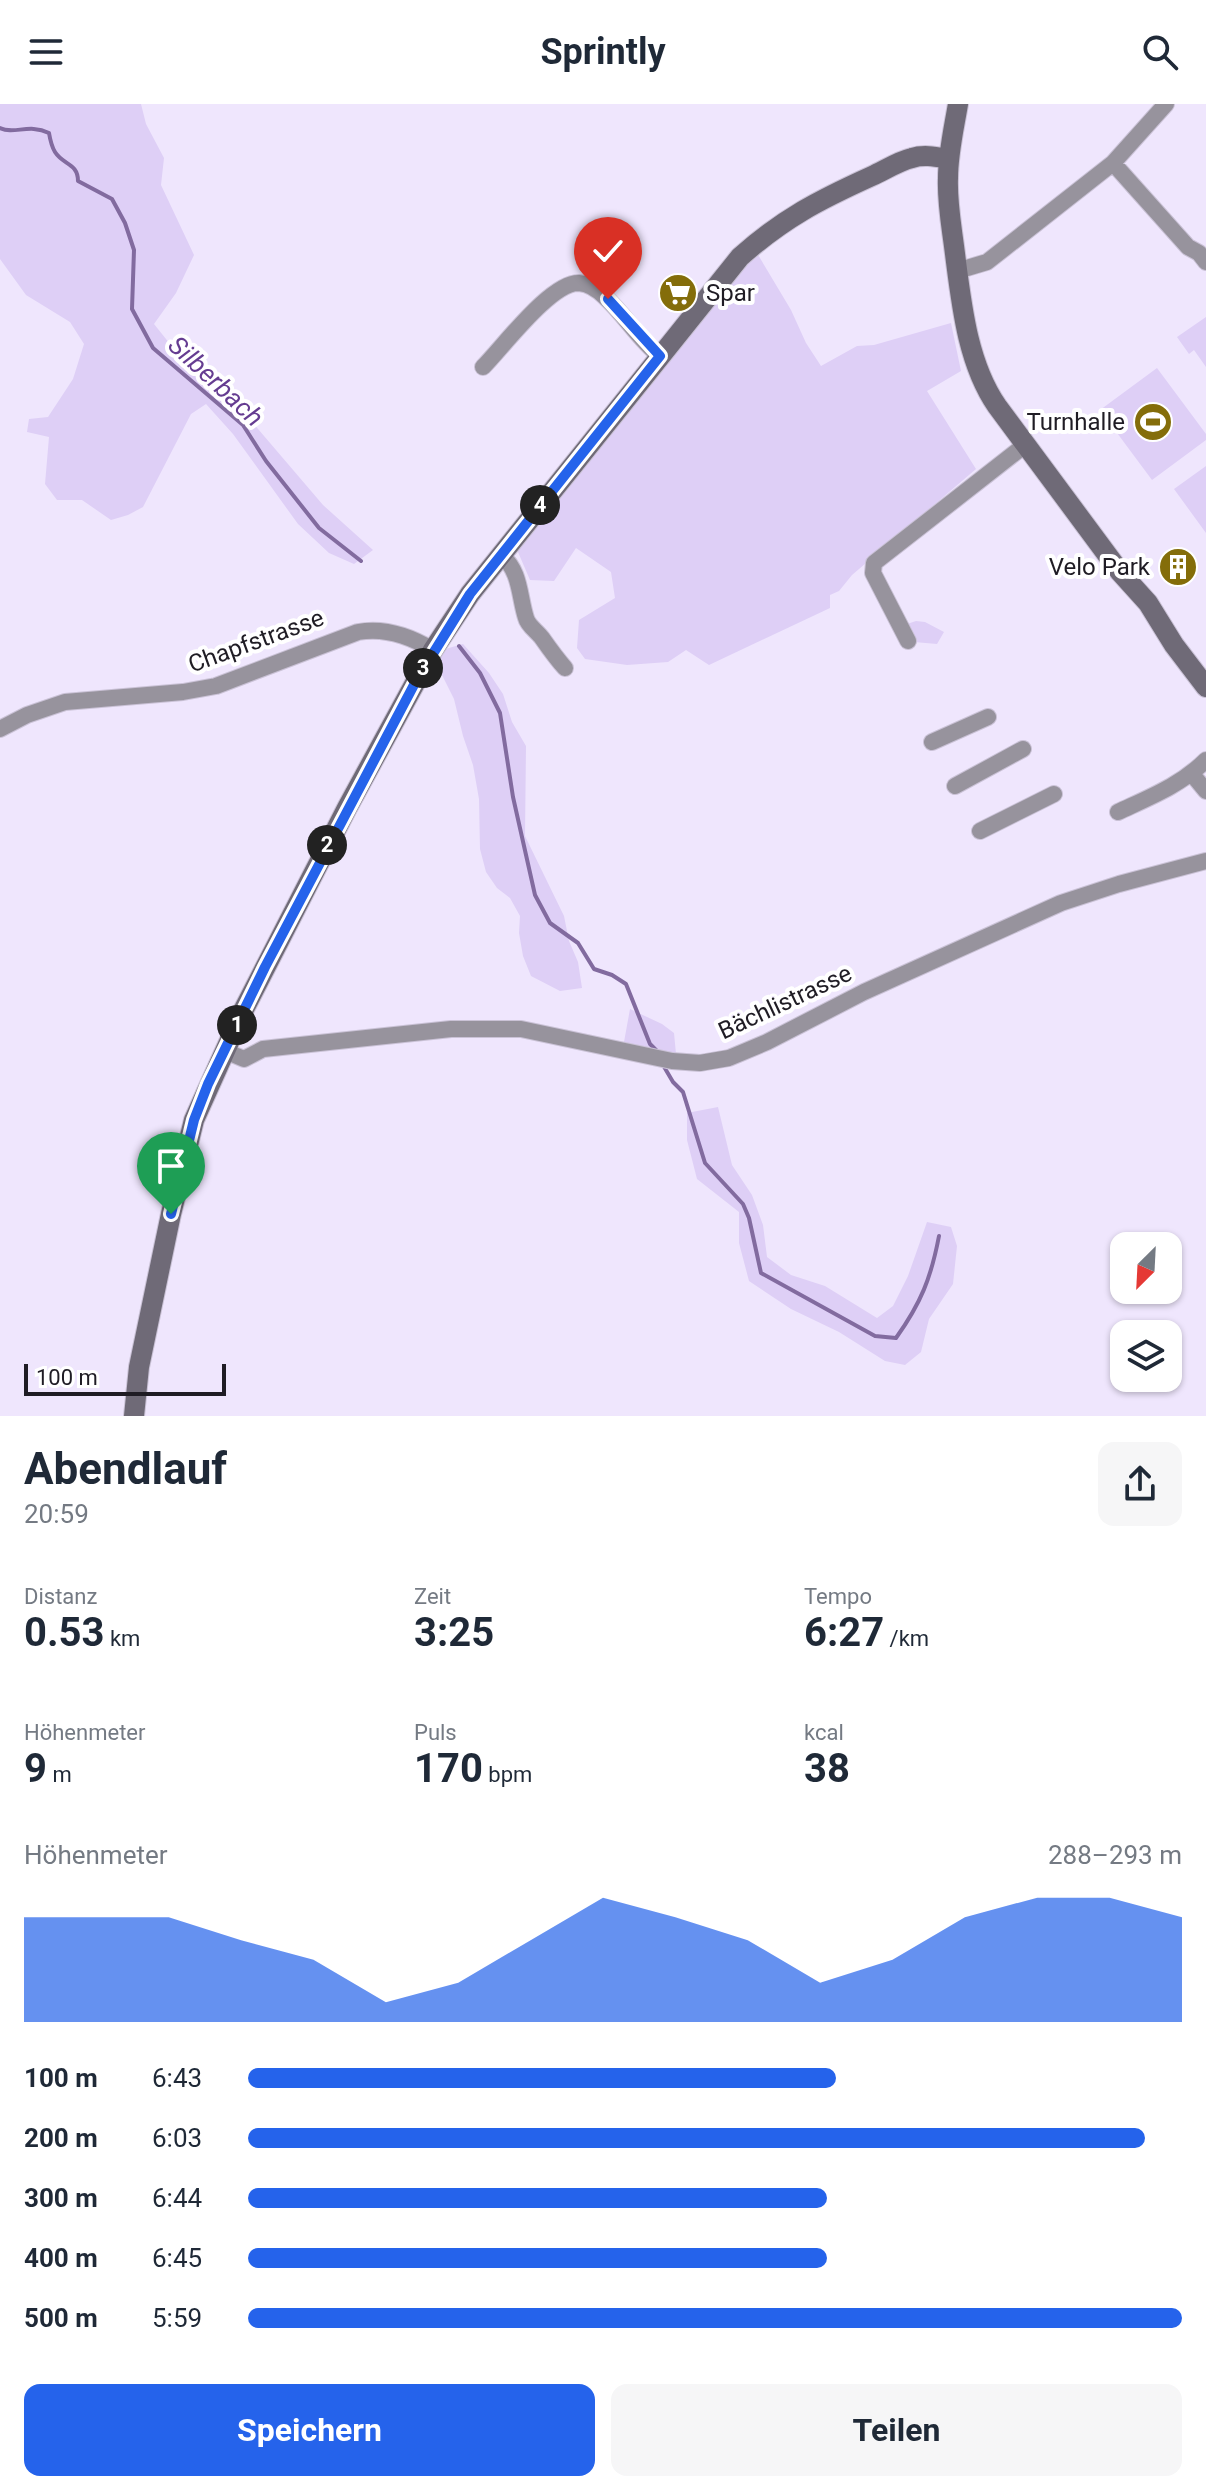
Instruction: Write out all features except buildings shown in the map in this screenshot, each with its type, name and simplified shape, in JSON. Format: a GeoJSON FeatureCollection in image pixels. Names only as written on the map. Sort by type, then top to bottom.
{"type":"FeatureCollection","features":[{"type":"Feature","properties":{"kind":"street"},"geometry":{"type":"LineString","coordinates":[[958,104],[949,159],[949,209],[957,271],[976,365],[988,393],[1025,445],[1120,572],[1148,603],[1174,645],[1206,687]]}},
{"type":"Feature","properties":{"kind":"street"},"geometry":{"type":"LineString","coordinates":[[957,271],[987,262],[1113,163],[1166,104]]}},
{"type":"Feature","properties":{"kind":"street"},"geometry":{"type":"LineString","coordinates":[[134,1416],[139,1367],[171,1214],[191,1134],[208,1084],[333,834],[433,650],[470,594],[731,267],[771,230],[813,203],[912,157],[949,159]]}},
{"type":"Feature","properties":{"kind":"street"},"geometry":{"type":"LineString","coordinates":[[1113,163],[1188,247],[1204,254]]}},
{"type":"Feature","properties":{"kind":"street"},"geometry":{"type":"LineString","coordinates":[[483,367],[545,299],[566,285],[579,283],[595,288],[608,299],[660,356]]}},
{"type":"Feature","properties":{"kind":"street"},"geometry":{"type":"LineString","coordinates":[[908,641],[873,573],[873,567],[1025,445]]}},
{"type":"Feature","properties":{"kind":"street"},"geometry":{"type":"LineString","coordinates":[[501,555],[507,560],[521,589],[526,622],[565,668]]}},
{"type":"Feature","properties":{"kind":"street","name":"Chapfstrasse"},"geometry":{"type":"LineString","coordinates":[[0,729],[27,715],[65,702],[183,692],[216,686],[372,629],[412,639],[433,650]]}},
{"type":"Feature","properties":{"kind":"street"},"geometry":{"type":"LineString","coordinates":[[932,742],[988,717]]}},
{"type":"Feature","properties":{"kind":"street"},"geometry":{"type":"LineString","coordinates":[[955,786],[1023,749]]}},
{"type":"Feature","properties":{"kind":"street"},"geometry":{"type":"LineString","coordinates":[[1118,812],[1170,789],[1206,760]]}},
{"type":"Feature","properties":{"kind":"street"},"geometry":{"type":"LineString","coordinates":[[1192,774],[1206,791]]}},
{"type":"Feature","properties":{"kind":"street"},"geometry":{"type":"LineString","coordinates":[[980,831],[1054,794]]}},
{"type":"Feature","properties":{"kind":"street","name":"Bächlistrasse"},"geometry":{"type":"LineString","coordinates":[[225,1051],[244,1059],[263,1049],[399,1033],[521,1029],[672,1061],[700,1063],[729,1058],[864,992],[1061,903],[1206,861]]}},
{"type":"Feature","properties":{"kind":"shaded area"},"geometry":{"type":"Polygon","coordinates":[[[0,104],[141,104],[146,124],[164,158],[161,185],[194,255],[176,293],[154,324],[182,359],[234,401],[323,505],[373,550],[354,564],[329,553],[298,524],[233,434],[206,404],[191,414],[143,507],[111,520],[82,500],[57,500],[45,484],[49,437],[27,432],[29,419],[48,417],[73,379],[84,344],[70,322],[26,295],[0,259],[0,104]]]}},
{"type":"Feature","properties":{"kind":"shaded area"},"geometry":{"type":"Polygon","coordinates":[[[757,253],[821,366],[857,346],[874,345],[951,323],[961,371],[927,391],[976,469],[852,575],[839,591],[830,595],[830,608],[709,665],[686,650],[668,662],[627,665],[585,659],[577,648],[579,620],[615,598],[611,572],[576,548],[554,581],[530,580],[515,545],[757,253]]]}},
{"type":"Feature","properties":{"kind":"shaded area"},"geometry":{"type":"Polygon","coordinates":[[[1206,317],[1206,367],[1194,350],[1189,354],[1177,337],[1206,317]]]}},
{"type":"Feature","properties":{"kind":"shaded area","name":"Turnhalle"},"geometry":{"type":"Polygon","coordinates":[[[1157,368],[1206,434],[1206,440],[1152,480],[1100,410],[1157,368]]]}},
{"type":"Feature","properties":{"kind":"shaded area"},"geometry":{"type":"Polygon","coordinates":[[[1206,466],[1206,533],[1174,489],[1206,466]]]}},
{"type":"Feature","properties":{"kind":"shaded area"},"geometry":{"type":"Polygon","coordinates":[[[916,621],[944,632],[937,644],[914,642],[914,635],[907,624],[916,621]]]}},
{"type":"Feature","properties":{"kind":"shaded area"},"geometry":{"type":"Polygon","coordinates":[[[463,644],[503,694],[512,722],[526,746],[525,836],[564,916],[569,941],[578,962],[582,988],[560,991],[531,976],[523,956],[520,916],[510,898],[497,888],[486,872],[480,849],[479,799],[473,765],[454,699],[440,671],[438,651],[463,644]]]}},
{"type":"Feature","properties":{"kind":"shaded area"},"geometry":{"type":"Polygon","coordinates":[[[630,1009],[674,1033],[676,1054],[624,1042],[630,1009]]]}},
{"type":"Feature","properties":{"kind":"shaded area"},"geometry":{"type":"Polygon","coordinates":[[[718,1107],[732,1165],[752,1195],[763,1225],[767,1257],[791,1275],[825,1286],[877,1318],[893,1306],[908,1276],[927,1222],[951,1227],[957,1246],[953,1284],[929,1319],[921,1352],[905,1365],[885,1361],[839,1332],[791,1309],[749,1281],[739,1243],[739,1212],[697,1179],[687,1140],[687,1113],[718,1107]]]}},
{"type":"Feature","properties":{"kind":"waterway","name":"Silberbach"},"geometry":{"type":"LineString","coordinates":[[0,128],[35,129],[49,133],[55,152],[73,167],[78,181],[112,199],[125,223],[134,250],[132,309],[153,348],[243,425],[266,461],[319,528],[361,561]]}},
{"type":"Feature","properties":{"kind":"waterway","name":"Silberbach"},"geometry":{"type":"LineString","coordinates":[[459,646],[480,673],[500,713],[513,797],[535,895],[550,923],[578,943],[594,969],[626,984],[650,1044],[657,1051]]}},
{"type":"Feature","properties":{"kind":"waterway","name":"Silberbach"},"geometry":{"type":"LineString","coordinates":[[663,1065],[683,1092],[705,1163],[743,1204],[761,1273],[875,1336],[896,1338],[924,1290],[939,1236]]}},
{"type":"Feature","properties":{"kind":"place","name":"Spar"},"geometry":{"type":"Point","coordinates":[678,293]}},
{"type":"Feature","properties":{"kind":"place","name":"Turnhalle"},"geometry":{"type":"Point","coordinates":[1153,422]}},
{"type":"Feature","properties":{"kind":"place","name":"Velo Park"},"geometry":{"type":"Point","coordinates":[1178,567]}},
{"type":"Feature","properties":{"kind":"route"},"geometry":{"type":"LineString","coordinates":[[171,1214],[194,1120],[208,1084],[347,808],[433,650],[470,594],[660,356],[608,299]]}}]}
